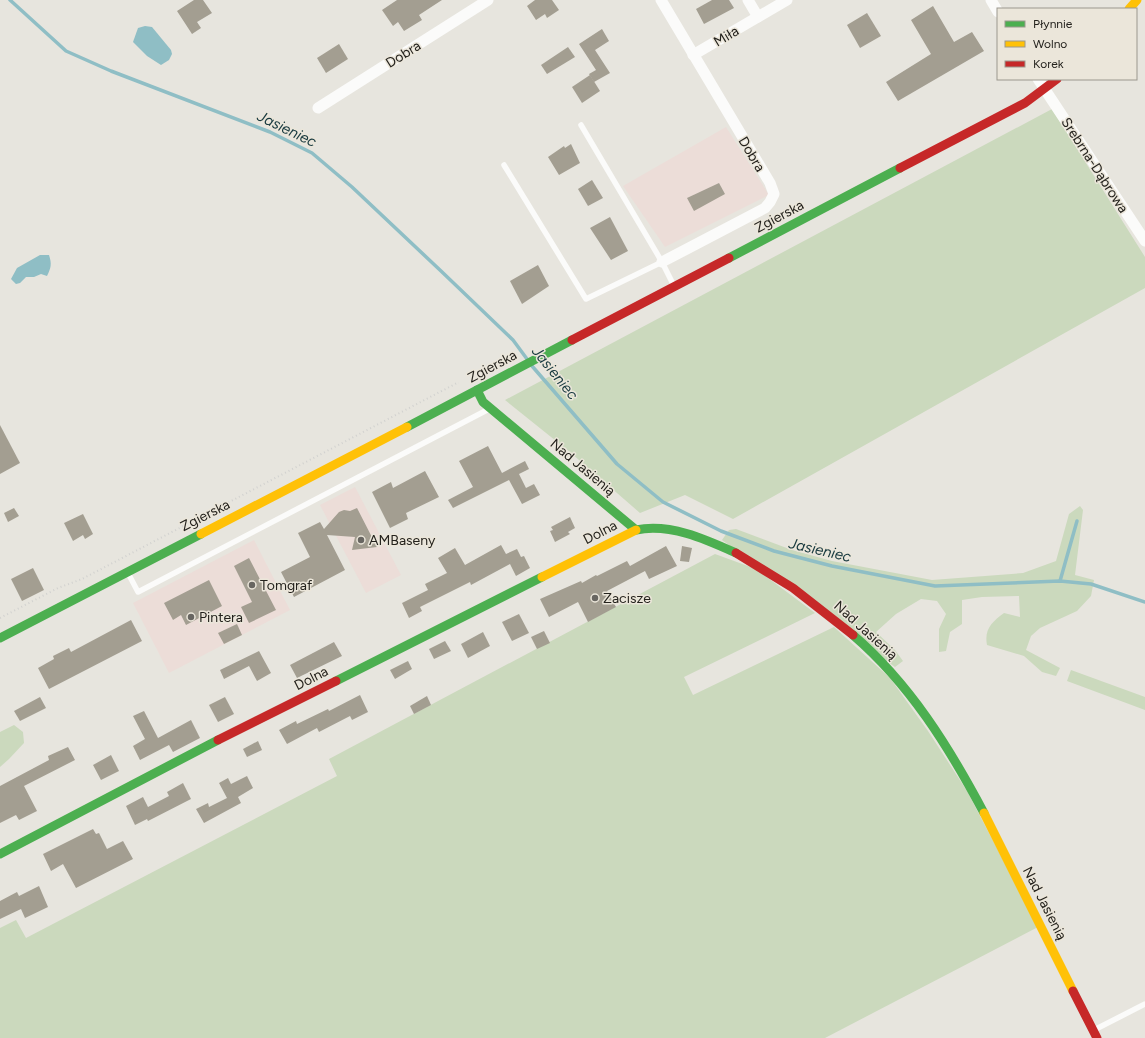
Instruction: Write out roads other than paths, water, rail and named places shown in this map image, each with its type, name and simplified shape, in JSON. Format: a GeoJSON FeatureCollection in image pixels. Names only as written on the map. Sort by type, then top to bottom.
{"type":"FeatureCollection","features":[{"type":"Feature","properties":{"kind":"street","name":"Dobra"},"geometry":{"type":"LineString","coordinates":[[318,108],[488,0]]}},
{"type":"Feature","properties":{"kind":"street","name":"Dobra"},"geometry":{"type":"LineString","coordinates":[[661,0],[770,183],[774,194],[765,208],[662,262]]}},
{"type":"Feature","properties":{"kind":"street"},"geometry":{"type":"LineString","coordinates":[[748,0],[758,17]]}},
{"type":"Feature","properties":{"kind":"street","name":"Miła"},"geometry":{"type":"LineString","coordinates":[[693,55],[786,0]]}},
{"type":"Feature","properties":{"kind":"street"},"geometry":{"type":"LineString","coordinates":[[991,0],[997,10]]}},
{"type":"Feature","properties":{"kind":"street"},"geometry":{"type":"LineString","coordinates":[[1130,8],[1137,0]]}},
{"type":"Feature","properties":{"kind":"street","name":"Srebrna-Dąbrowa"},"geometry":{"type":"LineString","coordinates":[[1039,80],[1145,241]]}},
{"type":"Feature","properties":{"kind":"street","name":"Zgierska"},"geometry":{"type":"LineString","coordinates":[[0,638],[524,366],[1025,103],[1055,80]]}},
{"type":"Feature","properties":{"kind":"street","name":"Nad Jasienią"},"geometry":{"type":"LineString","coordinates":[[477,390],[482,402],[636,530],[646,527],[664,527],[719,546],[759,565],[805,596],[851,632],[895,676],[950,753],[974,793],[1095,1034]]}},
{"type":"Feature","properties":{"kind":"street","name":"Dolna"},"geometry":{"type":"LineString","coordinates":[[0,854],[244,727],[636,530]]}},
{"type":"Feature","properties":{"kind":"lane"},"geometry":{"type":"LineString","coordinates":[[581,125],[662,262],[675,287]]}},
{"type":"Feature","properties":{"kind":"lane"},"geometry":{"type":"LineString","coordinates":[[504,165],[586,299],[662,262]]}},
{"type":"Feature","properties":{"kind":"lane"},"geometry":{"type":"LineString","coordinates":[[127,571],[138,592],[491,408]]}},
{"type":"Feature","properties":{"kind":"lane"},"geometry":{"type":"LineString","coordinates":[[1095,1034],[1145,1004]]}},
{"type":"Feature","properties":{"kind":"water"},"geometry":{"type":"Polygon","coordinates":[[[145,26],[152,27],[171,50],[172,54],[169,60],[161,65],[147,56],[133,42],[138,28],[145,26]]]}},
{"type":"Feature","properties":{"kind":"water"},"geometry":{"type":"Polygon","coordinates":[[[40,255],[49,255],[51,261],[51,266],[47,276],[41,274],[34,277],[26,277],[20,283],[16,284],[11,279],[17,268],[40,255]]]}},
{"type":"Feature","properties":{"kind":"waterway","name":"Jasieniec"},"geometry":{"type":"LineString","coordinates":[[10,0],[66,51],[111,71],[270,132],[312,153],[352,187],[441,271],[513,340],[527,359]]}},
{"type":"Feature","properties":{"kind":"waterway","name":"Jasieniec"},"geometry":{"type":"LineString","coordinates":[[532,366],[617,464],[663,502],[721,531],[774,551],[832,566],[935,586],[1060,581],[1091,584],[1145,602]]}},
{"type":"Feature","properties":{"kind":"waterway"},"geometry":{"type":"LineString","coordinates":[[1060,581],[1077,521]]}},
{"type":"Feature","properties":{"kind":"place","name":"AMBaseny"},"geometry":{"type":"Point","coordinates":[361,540]}},
{"type":"Feature","properties":{"kind":"place","name":"Tomgraf"},"geometry":{"type":"Point","coordinates":[252,585]}},
{"type":"Feature","properties":{"kind":"place","name":"Zacisze"},"geometry":{"type":"Point","coordinates":[595,598]}},
{"type":"Feature","properties":{"kind":"place","name":"Pintera"},"geometry":{"type":"Point","coordinates":[191,617]}}]}
